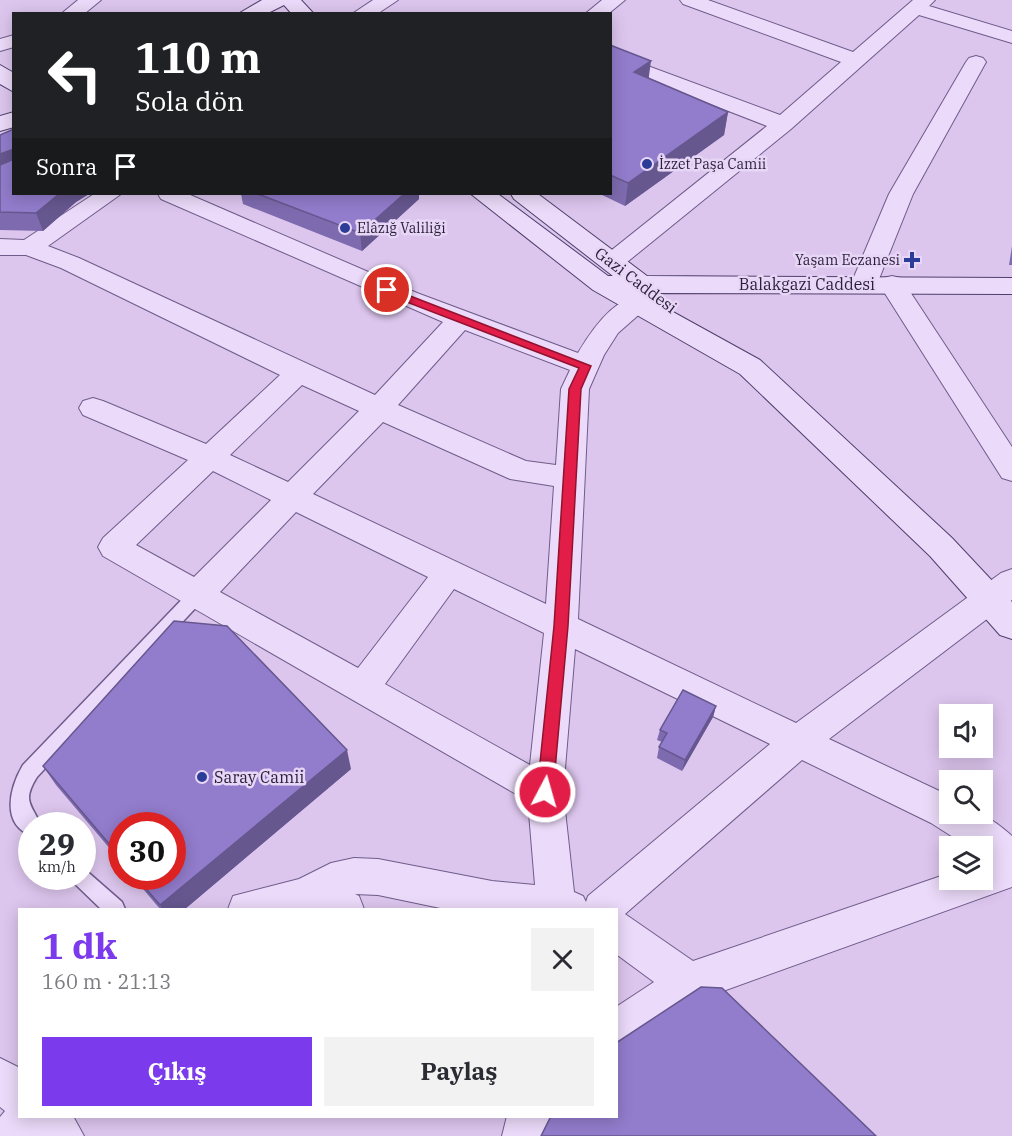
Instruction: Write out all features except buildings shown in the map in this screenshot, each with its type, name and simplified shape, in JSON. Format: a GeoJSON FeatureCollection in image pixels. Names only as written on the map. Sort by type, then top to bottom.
{"type":"FeatureCollection","features":[{"type":"Feature","properties":{"kind":"main road"},"geometry":{"type":"LineString","coordinates":[[252,12],[278,0]]}},
{"type":"Feature","properties":{"kind":"main road"},"geometry":{"type":"LineString","coordinates":[[0,72],[12,83]]}},
{"type":"Feature","properties":{"kind":"main road"},"geometry":{"type":"LineString","coordinates":[[485,195],[750,367],[941,547],[1000,590],[1012,625]]}},
{"type":"Feature","properties":{"kind":"main road","name":"Gazi Caddesi"},"geometry":{"type":"LineString","coordinates":[[524,195],[607,273]]}},
{"type":"Feature","properties":{"kind":"main road","name":"Balakgazi Caddesi"},"geometry":{"type":"LineString","coordinates":[[639,294],[864,284],[1012,286]]}},
{"type":"Feature","properties":{"kind":"street"},"geometry":{"type":"LineString","coordinates":[[73,12],[91,0]]}},
{"type":"Feature","properties":{"kind":"street"},"geometry":{"type":"LineString","coordinates":[[365,12],[388,0]]}},
{"type":"Feature","properties":{"kind":"street"},"geometry":{"type":"LineString","coordinates":[[597,12],[615,0]]}},
{"type":"Feature","properties":{"kind":"street"},"geometry":{"type":"LineString","coordinates":[[690,0],[857,61]]}},
{"type":"Feature","properties":{"kind":"street"},"geometry":{"type":"LineString","coordinates":[[607,273],[857,61],[920,4],[1012,37]]}},
{"type":"Feature","properties":{"kind":"street"},"geometry":{"type":"LineString","coordinates":[[612,59],[783,124]]}},
{"type":"Feature","properties":{"kind":"street"},"geometry":{"type":"LineString","coordinates":[[864,284],[902,194],[976,62]]}},
{"type":"Feature","properties":{"kind":"street"},"geometry":{"type":"LineString","coordinates":[[29,248],[108,195]]}},
{"type":"Feature","properties":{"kind":"street"},"geometry":{"type":"LineString","coordinates":[[171,195],[408,300],[585,366]]}},
{"type":"Feature","properties":{"kind":"street"},"geometry":{"type":"LineString","coordinates":[[0,246],[29,248],[70,263],[299,373],[520,471],[540,475],[571,476]]}},
{"type":"Feature","properties":{"kind":"street"},"geometry":{"type":"LineString","coordinates":[[892,284],[1012,470]]}},
{"type":"Feature","properties":{"kind":"street"},"geometry":{"type":"LineString","coordinates":[[252,908],[306,896],[331,881],[354,876],[378,877],[492,900],[562,907],[545,792],[561,626],[575,389],[585,366],[609,327],[639,294]]}},
{"type":"Feature","properties":{"kind":"street"},"geometry":{"type":"LineString","coordinates":[[197,596],[379,408],[460,319]]}},
{"type":"Feature","properties":{"kind":"street"},"geometry":{"type":"LineString","coordinates":[[299,373],[114,547],[197,596],[364,687],[545,792]]}},
{"type":"Feature","properties":{"kind":"street"},"geometry":{"type":"LineString","coordinates":[[93,408],[209,457],[967,824],[1012,860]]}},
{"type":"Feature","properties":{"kind":"street"},"geometry":{"type":"LineString","coordinates":[[364,687],[449,572]]}},
{"type":"Feature","properties":{"kind":"street"},"geometry":{"type":"LineString","coordinates":[[603,908],[798,742],[1000,590]]}},
{"type":"Feature","properties":{"kind":"street"},"geometry":{"type":"LineString","coordinates":[[618,1031],[689,983],[1012,869]]}},
{"type":"Feature","properties":{"kind":"street"},"geometry":{"type":"LineString","coordinates":[[306,896],[342,908]]}},
{"type":"Feature","properties":{"kind":"street"},"geometry":{"type":"LineString","coordinates":[[618,931],[689,983]]}},
{"type":"Feature","properties":{"kind":"street"},"geometry":{"type":"LineString","coordinates":[[0,1078],[18,1094]]}},
{"type":"Feature","properties":{"kind":"street"},"geometry":{"type":"LineString","coordinates":[[12,1136],[27,1118]]}},
{"type":"Feature","properties":{"kind":"street"},"geometry":{"type":"LineString","coordinates":[[43,1118],[62,1136]]}},
{"type":"Feature","properties":{"kind":"street"},"geometry":{"type":"LineString","coordinates":[[524,1136],[528,1118]]}},
{"type":"Feature","properties":{"kind":"lane"},"geometry":{"type":"LineString","coordinates":[[21,812],[18,796],[30,771],[197,596]]}},
{"type":"Feature","properties":{"kind":"lane"},"geometry":{"type":"LineString","coordinates":[[95,890],[114,908]]}},
{"type":"Feature","properties":{"kind":"place","name":"İzzet Paşa Camii"},"geometry":{"type":"Point","coordinates":[647,164]}},
{"type":"Feature","properties":{"kind":"place","name":"Elâzığ Valiliği"},"geometry":{"type":"Point","coordinates":[345,228]}},
{"type":"Feature","properties":{"kind":"place","name":"Yaşam Eczanesi"},"geometry":{"type":"Point","coordinates":[912,260]}},
{"type":"Feature","properties":{"kind":"place","name":"Saray Camii"},"geometry":{"type":"Point","coordinates":[202,777]}},
{"type":"Feature","properties":{"kind":"route"},"geometry":{"type":"LineString","coordinates":[[387,290],[408,300],[585,366],[575,389],[561,626],[545,792]]}}]}
